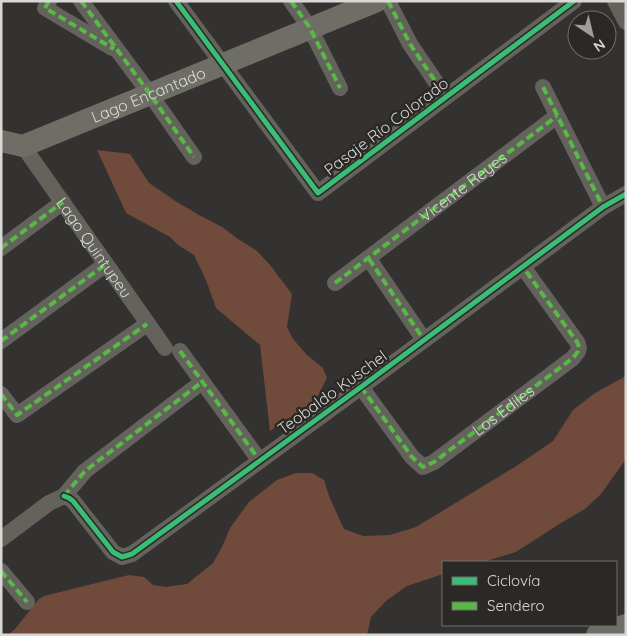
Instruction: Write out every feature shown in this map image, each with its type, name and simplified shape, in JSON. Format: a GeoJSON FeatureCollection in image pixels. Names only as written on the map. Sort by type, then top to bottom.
{"type":"FeatureCollection","features":[{"type":"Feature","properties":{"kind":"street"},"geometry":{"type":"LineString","coordinates":[[49,1],[45,8],[118,51]]}},
{"type":"Feature","properties":{"kind":"street"},"geometry":{"type":"LineString","coordinates":[[81,1],[150,94],[194,158]]}},
{"type":"Feature","properties":{"kind":"street"},"geometry":{"type":"LineString","coordinates":[[176,1],[222,64]]}},
{"type":"Feature","properties":{"kind":"street"},"geometry":{"type":"LineString","coordinates":[[291,1],[310,28],[340,88]]}},
{"type":"Feature","properties":{"kind":"street","name":"Lago Encantado"},"geometry":{"type":"LineString","coordinates":[[23,146],[377,1]]}},
{"type":"Feature","properties":{"kind":"street"},"geometry":{"type":"LineString","coordinates":[[388,1],[410,44],[446,97]]}},
{"type":"Feature","properties":{"kind":"street","name":"Pasaje Río Colorado"},"geometry":{"type":"LineString","coordinates":[[222,64],[318,193],[574,1]]}},
{"type":"Feature","properties":{"kind":"street"},"geometry":{"type":"LineString","coordinates":[[616,1],[626,22]]}},
{"type":"Feature","properties":{"kind":"street"},"geometry":{"type":"LineString","coordinates":[[543,87],[603,207]]}},
{"type":"Feature","properties":{"kind":"street","name":"Vicente Reyes"},"geometry":{"type":"LineString","coordinates":[[335,283],[557,116]]}},
{"type":"Feature","properties":{"kind":"street"},"geometry":{"type":"LineString","coordinates":[[1,141],[23,146]]}},
{"type":"Feature","properties":{"kind":"street","name":"Lago Quintupeu"},"geometry":{"type":"LineString","coordinates":[[23,146],[148,324],[202,382],[260,461]]}},
{"type":"Feature","properties":{"kind":"street","name":"Teobaldo Kuschel"},"geometry":{"type":"LineString","coordinates":[[64,496],[73,501],[113,552],[122,557],[132,554],[603,207],[626,194]]}},
{"type":"Feature","properties":{"kind":"street"},"geometry":{"type":"LineString","coordinates":[[1,248],[63,202]]}},
{"type":"Feature","properties":{"kind":"street"},"geometry":{"type":"LineString","coordinates":[[369,259],[424,340]]}},
{"type":"Feature","properties":{"kind":"street"},"geometry":{"type":"LineString","coordinates":[[1,340],[106,264]]}},
{"type":"Feature","properties":{"kind":"street","name":"Los Ediles"},"geometry":{"type":"LineString","coordinates":[[361,387],[412,457],[423,466],[434,462],[573,358],[578,352],[578,342],[523,267]]}},
{"type":"Feature","properties":{"kind":"street"},"geometry":{"type":"LineString","coordinates":[[1,394],[17,415],[148,324]]}},
{"type":"Feature","properties":{"kind":"street"},"geometry":{"type":"LineString","coordinates":[[1,539],[49,503],[64,496],[85,471],[202,382]]}},
{"type":"Feature","properties":{"kind":"street"},"geometry":{"type":"LineString","coordinates":[[1,571],[27,602]]}},
{"type":"Feature","properties":{"kind":"street"},"geometry":{"type":"LineString","coordinates":[[598,635],[626,625]]}},
{"type":"Feature","properties":{"kind":"shaded area"},"geometry":{"type":"Polygon","coordinates":[[[97,150],[130,154],[149,183],[177,202],[222,227],[257,251],[270,265],[292,294],[287,327],[293,339],[307,355],[323,368],[327,378],[316,400],[270,431],[260,345],[216,308],[194,255],[178,245],[170,237],[126,213],[97,150]]]}},
{"type":"Feature","properties":{"kind":"shaded area"},"geometry":{"type":"Polygon","coordinates":[[[626,376],[626,459],[601,494],[585,509],[516,552],[486,561],[442,561],[442,574],[407,586],[386,601],[371,617],[367,635],[8,635],[39,599],[44,596],[129,575],[144,577],[153,585],[166,587],[187,584],[213,563],[230,528],[249,502],[277,480],[296,473],[312,473],[324,480],[344,529],[363,536],[390,535],[416,527],[518,465],[553,441],[573,410],[595,393],[626,376]]]}},
{"type":"Feature","properties":{"kind":"marked path"},"geometry":{"type":"LineString","coordinates":[[49,1],[45,8],[114,49]]}},
{"type":"Feature","properties":{"kind":"marked path"},"geometry":{"type":"LineString","coordinates":[[81,1],[194,157]]}},
{"type":"Feature","properties":{"kind":"marked path"},"geometry":{"type":"LineString","coordinates":[[291,1],[310,28],[340,88]]}},
{"type":"Feature","properties":{"kind":"marked path"},"geometry":{"type":"LineString","coordinates":[[388,1],[410,44],[446,97]]}},
{"type":"Feature","properties":{"kind":"marked path"},"geometry":{"type":"LineString","coordinates":[[543,87],[603,207]]}},
{"type":"Feature","properties":{"kind":"marked path"},"geometry":{"type":"LineString","coordinates":[[335,283],[557,116]]}},
{"type":"Feature","properties":{"kind":"marked path"},"geometry":{"type":"LineString","coordinates":[[1,248],[63,202]]}},
{"type":"Feature","properties":{"kind":"marked path"},"geometry":{"type":"LineString","coordinates":[[369,259],[424,340]]}},
{"type":"Feature","properties":{"kind":"marked path"},"geometry":{"type":"LineString","coordinates":[[1,341],[106,264]]}},
{"type":"Feature","properties":{"kind":"marked path"},"geometry":{"type":"LineString","coordinates":[[361,387],[412,457],[423,467],[434,462],[573,358],[578,350],[577,342],[523,267]]}},
{"type":"Feature","properties":{"kind":"marked path"},"geometry":{"type":"LineString","coordinates":[[1,394],[17,415],[147,324]]}},
{"type":"Feature","properties":{"kind":"marked path"},"geometry":{"type":"LineString","coordinates":[[180,351],[260,461]]}},
{"type":"Feature","properties":{"kind":"marked path"},"geometry":{"type":"LineString","coordinates":[[64,496],[85,471],[202,382]]}},
{"type":"Feature","properties":{"kind":"marked path"},"geometry":{"type":"LineString","coordinates":[[1,571],[27,602]]}},
{"type":"Feature","properties":{"kind":"cycle path"},"geometry":{"type":"LineString","coordinates":[[176,1],[318,193],[574,1]]}},
{"type":"Feature","properties":{"kind":"cycle path"},"geometry":{"type":"LineString","coordinates":[[64,496],[73,501],[113,552],[122,557],[132,554],[603,207],[626,194]]}}]}
